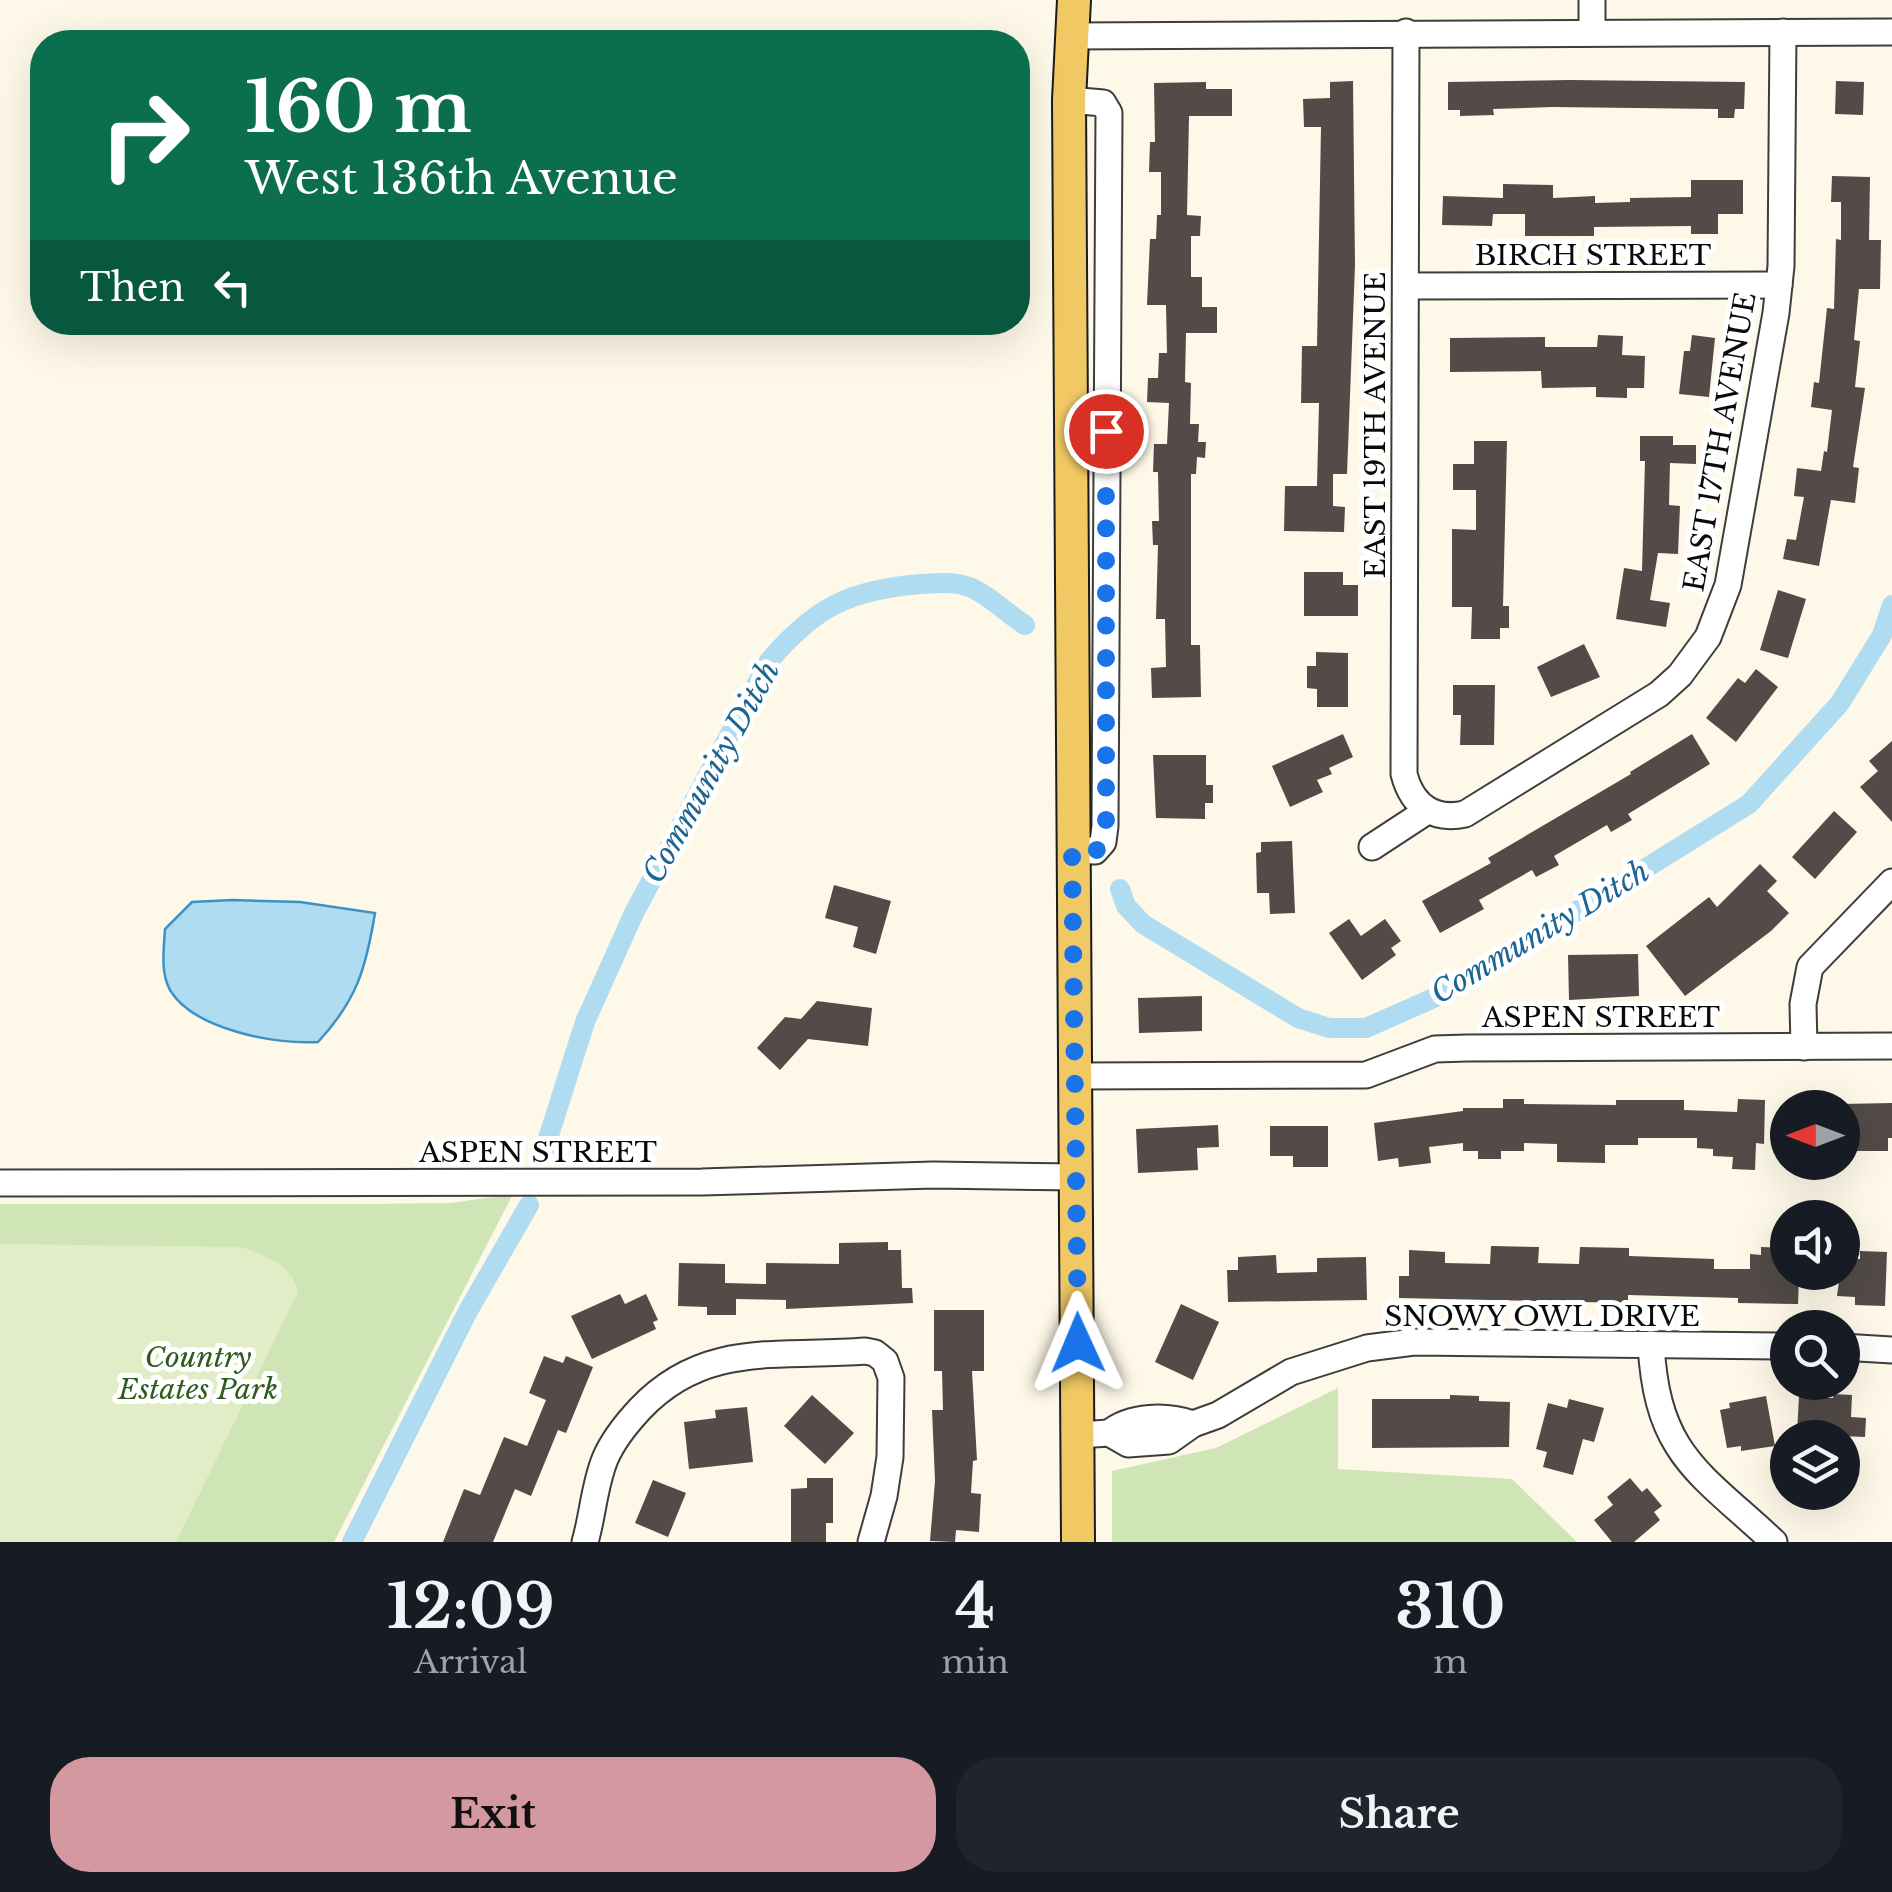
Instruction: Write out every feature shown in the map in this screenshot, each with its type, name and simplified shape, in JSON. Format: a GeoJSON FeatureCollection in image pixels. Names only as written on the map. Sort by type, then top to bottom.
{"type":"FeatureCollection","features":[{"type":"Feature","properties":{"kind":"main road"},"geometry":{"type":"LineString","coordinates":[[1074,0],[1069,100],[1072,850],[1077,1177],[1094,1434],[1078,1542]]}},
{"type":"Feature","properties":{"kind":"street"},"geometry":{"type":"LineString","coordinates":[[1592,0],[1592,32]]}},
{"type":"Feature","properties":{"kind":"street","name":"EAST 19TH AVENUE"},"geometry":{"type":"LineString","coordinates":[[1406,32],[1404,774],[1408,790],[1427,811]]}},
{"type":"Feature","properties":{"kind":"street","name":"EAST 17TH AVENUE"},"geometry":{"type":"LineString","coordinates":[[1427,811],[1453,817],[1465,814],[1659,694],[1696,656],[1718,615],[1728,585],[1779,285],[1783,32]]}},
{"type":"Feature","properties":{"kind":"street"},"geometry":{"type":"LineString","coordinates":[[1070,36],[1892,32]]}},
{"type":"Feature","properties":{"kind":"street","name":"BIRCH STREET"},"geometry":{"type":"LineString","coordinates":[[1406,286],[1779,285]]}},
{"type":"Feature","properties":{"kind":"street"},"geometry":{"type":"LineString","coordinates":[[1372,847],[1427,811]]}},
{"type":"Feature","properties":{"kind":"street"},"geometry":{"type":"LineString","coordinates":[[1804,1047],[1803,1004],[1810,967],[1892,882]]}},
{"type":"Feature","properties":{"kind":"street","name":"ASPEN STREET"},"geometry":{"type":"LineString","coordinates":[[1076,1076],[1366,1075],[1435,1049],[1892,1046]]}},
{"type":"Feature","properties":{"kind":"street","name":"ASPEN STREET"},"geometry":{"type":"LineString","coordinates":[[0,1183],[1077,1177]]}},
{"type":"Feature","properties":{"kind":"street","name":"SNOWY OWL DRIVE"},"geometry":{"type":"LineString","coordinates":[[1094,1434],[1128,1444],[1169,1441],[1194,1424],[1218,1415],[1289,1366],[1367,1348],[1414,1342],[1770,1346]]}},
{"type":"Feature","properties":{"kind":"street"},"geometry":{"type":"LineString","coordinates":[[1651,1344],[1658,1406],[1674,1442],[1707,1482],[1774,1542]]}},
{"type":"Feature","properties":{"kind":"street"},"geometry":{"type":"LineString","coordinates":[[1860,1347],[1892,1350]]}},
{"type":"Feature","properties":{"kind":"street"},"geometry":{"type":"LineString","coordinates":[[585,1542],[594,1492],[614,1442],[650,1398],[678,1378],[737,1355],[865,1351],[880,1357],[891,1378],[890,1458],[871,1542]]}},
{"type":"Feature","properties":{"kind":"green space","name":"Country Estates Park"},"geometry":{"type":"Polygon","coordinates":[[[513,1194],[334,1542],[0,1542],[0,1204],[451,1203],[513,1194]]]}},
{"type":"Feature","properties":{"kind":"green space"},"geometry":{"type":"Polygon","coordinates":[[[0,1244],[242,1247],[277,1263],[295,1282],[298,1292],[176,1542],[0,1542],[0,1244]]]}},
{"type":"Feature","properties":{"kind":"green space"},"geometry":{"type":"Polygon","coordinates":[[[1338,1388],[1338,1469],[1512,1479],[1577,1542],[1112,1542],[1112,1471],[1216,1448],[1338,1388]]]}},
{"type":"Feature","properties":{"kind":"water"},"geometry":{"type":"Polygon","coordinates":[[[192,902],[300,902],[375,913],[358,982],[342,1012],[318,1042],[280,1041],[236,1032],[197,1015],[170,990],[164,968],[165,929],[192,902]]]}},
{"type":"Feature","properties":{"kind":"building"},"geometry":{"type":"Polygon","coordinates":[[[1353,81],[1355,265],[1347,474],[1333,474],[1333,506],[1345,507],[1344,532],[1284,531],[1285,486],[1317,486],[1319,403],[1301,403],[1302,346],[1317,346],[1321,127],[1304,127],[1303,99],[1330,98],[1330,82],[1353,81]]]}},
{"type":"Feature","properties":{"kind":"building"},"geometry":{"type":"Polygon","coordinates":[[[1836,81],[1864,82],[1863,115],[1835,114],[1836,81]]]}},
{"type":"Feature","properties":{"kind":"building"},"geometry":{"type":"Polygon","coordinates":[[[1206,82],[1206,89],[1232,89],[1232,116],[1189,116],[1187,215],[1201,216],[1200,236],[1191,236],[1191,277],[1202,277],[1202,307],[1217,307],[1217,333],[1186,333],[1185,382],[1191,383],[1190,424],[1199,424],[1198,442],[1206,442],[1205,458],[1197,457],[1196,474],[1191,474],[1191,645],[1200,645],[1201,697],[1152,698],[1151,668],[1166,667],[1165,619],[1156,619],[1158,545],[1153,545],[1152,521],[1159,521],[1154,444],[1167,444],[1169,403],[1147,402],[1148,378],[1158,378],[1159,353],[1167,353],[1166,305],[1147,305],[1150,239],[1156,239],[1157,215],[1161,215],[1161,172],[1149,172],[1150,142],[1155,142],[1154,83],[1206,82]]]}},
{"type":"Feature","properties":{"kind":"building"},"geometry":{"type":"Polygon","coordinates":[[[1448,82],[1745,82],[1744,109],[1735,109],[1734,118],[1718,118],[1718,109],[1552,107],[1493,109],[1494,115],[1460,116],[1460,110],[1448,110],[1448,82]]]}},
{"type":"Feature","properties":{"kind":"building"},"geometry":{"type":"Polygon","coordinates":[[[1832,176],[1870,177],[1869,240],[1881,240],[1880,289],[1859,289],[1854,340],[1860,341],[1855,387],[1865,388],[1853,467],[1859,468],[1855,503],[1831,500],[1819,566],[1783,559],[1787,539],[1796,540],[1804,497],[1794,496],[1797,468],[1821,471],[1824,451],[1827,452],[1832,410],[1811,407],[1814,382],[1819,383],[1827,308],[1834,309],[1836,239],[1841,240],[1841,202],[1831,202],[1832,176]]]}},
{"type":"Feature","properties":{"kind":"building"},"geometry":{"type":"Polygon","coordinates":[[[1691,180],[1743,180],[1743,214],[1718,214],[1718,234],[1691,234],[1691,226],[1594,227],[1594,236],[1525,236],[1525,214],[1493,214],[1492,226],[1442,225],[1443,196],[1503,198],[1503,184],[1553,185],[1553,198],[1595,196],[1595,203],[1691,197],[1691,180]]]}},
{"type":"Feature","properties":{"kind":"building"},"geometry":{"type":"Polygon","coordinates":[[[1598,335],[1623,336],[1622,355],[1645,356],[1644,388],[1627,388],[1627,398],[1596,397],[1596,387],[1542,388],[1541,371],[1450,372],[1450,338],[1545,337],[1545,347],[1597,347],[1598,335]]]}},
{"type":"Feature","properties":{"kind":"building"},"geometry":{"type":"Polygon","coordinates":[[[1692,335],[1715,338],[1709,397],[1679,394],[1684,351],[1690,351],[1692,335]]]}},
{"type":"Feature","properties":{"kind":"building"},"geometry":{"type":"Polygon","coordinates":[[[1640,436],[1673,436],[1673,445],[1696,445],[1696,464],[1670,463],[1669,505],[1680,506],[1678,554],[1658,553],[1650,600],[1670,603],[1666,627],[1616,619],[1624,568],[1642,571],[1645,461],[1640,461],[1640,436]]]}},
{"type":"Feature","properties":{"kind":"building"},"geometry":{"type":"Polygon","coordinates":[[[1474,441],[1507,441],[1503,606],[1509,606],[1509,628],[1500,628],[1500,639],[1471,639],[1472,607],[1452,607],[1452,529],[1476,530],[1476,490],[1453,490],[1453,464],[1474,464],[1474,441]]]}},
{"type":"Feature","properties":{"kind":"building"},"geometry":{"type":"Polygon","coordinates":[[[1304,572],[1343,572],[1343,585],[1358,585],[1358,616],[1304,616],[1304,572]]]}},
{"type":"Feature","properties":{"kind":"building"},"geometry":{"type":"Polygon","coordinates":[[[1778,590],[1806,599],[1788,658],[1760,650],[1778,590]]]}},
{"type":"Feature","properties":{"kind":"building"},"geometry":{"type":"Polygon","coordinates":[[[1584,644],[1600,677],[1551,697],[1537,667],[1584,644]]]}},
{"type":"Feature","properties":{"kind":"building"},"geometry":{"type":"Polygon","coordinates":[[[1316,652],[1348,653],[1348,707],[1317,707],[1317,689],[1307,688],[1307,666],[1316,666],[1316,652]]]}},
{"type":"Feature","properties":{"kind":"building"},"geometry":{"type":"Polygon","coordinates":[[[1756,669],[1778,687],[1736,742],[1706,718],[1738,678],[1745,683],[1756,669]]]}},
{"type":"Feature","properties":{"kind":"building"},"geometry":{"type":"Polygon","coordinates":[[[1453,685],[1495,685],[1494,745],[1460,745],[1461,715],[1453,715],[1453,685]]]}},
{"type":"Feature","properties":{"kind":"building"},"geometry":{"type":"Polygon","coordinates":[[[1343,734],[1353,757],[1329,768],[1332,774],[1317,780],[1323,792],[1290,807],[1272,766],[1343,734]]]}},
{"type":"Feature","properties":{"kind":"building"},"geometry":{"type":"Polygon","coordinates":[[[1692,734],[1710,764],[1628,814],[1632,820],[1611,832],[1607,825],[1554,856],[1559,865],[1536,877],[1532,870],[1479,900],[1484,909],[1440,933],[1422,901],[1491,863],[1488,858],[1692,734]]]}},
{"type":"Feature","properties":{"kind":"building"},"geometry":{"type":"Polygon","coordinates":[[[1892,741],[1892,822],[1860,787],[1878,771],[1869,761],[1892,741]]]}},
{"type":"Feature","properties":{"kind":"building"},"geometry":{"type":"Polygon","coordinates":[[[1153,755],[1206,755],[1206,785],[1213,785],[1213,803],[1205,803],[1205,819],[1156,818],[1153,755]]]}},
{"type":"Feature","properties":{"kind":"building"},"geometry":{"type":"Polygon","coordinates":[[[1834,811],[1857,832],[1815,879],[1792,857],[1834,811]]]}},
{"type":"Feature","properties":{"kind":"building"},"geometry":{"type":"Polygon","coordinates":[[[1292,841],[1295,913],[1270,914],[1269,893],[1257,893],[1256,853],[1261,852],[1261,842],[1292,841]]]}},
{"type":"Feature","properties":{"kind":"building"},"geometry":{"type":"Polygon","coordinates":[[[1760,864],[1777,881],[1767,891],[1789,913],[1685,996],[1646,946],[1709,897],[1717,907],[1760,864]]]}},
{"type":"Feature","properties":{"kind":"building"},"geometry":{"type":"Polygon","coordinates":[[[834,885],[891,901],[876,954],[853,947],[858,927],[825,918],[834,885]]]}},
{"type":"Feature","properties":{"kind":"building"},"geometry":{"type":"Polygon","coordinates":[[[1349,919],[1361,936],[1385,919],[1401,941],[1391,948],[1396,955],[1362,980],[1329,933],[1349,919]]]}},
{"type":"Feature","properties":{"kind":"building"},"geometry":{"type":"Polygon","coordinates":[[[1638,954],[1639,996],[1569,1000],[1568,955],[1638,954]]]}},
{"type":"Feature","properties":{"kind":"building"},"geometry":{"type":"Polygon","coordinates":[[[1202,996],[1202,1031],[1139,1033],[1138,998],[1202,996]]]}},
{"type":"Feature","properties":{"kind":"building"},"geometry":{"type":"Polygon","coordinates":[[[817,1001],[872,1008],[868,1046],[808,1039],[780,1070],[757,1048],[785,1017],[801,1019],[817,1001]]]}},
{"type":"Feature","properties":{"kind":"building"},"geometry":{"type":"Polygon","coordinates":[[[1503,1099],[1524,1099],[1524,1104],[1616,1105],[1616,1100],[1684,1100],[1684,1110],[1737,1112],[1738,1099],[1765,1100],[1764,1144],[1756,1143],[1755,1170],[1732,1169],[1733,1157],[1713,1156],[1713,1149],[1697,1148],[1697,1138],[1638,1138],[1638,1145],[1605,1145],[1605,1163],[1557,1162],[1557,1144],[1524,1143],[1524,1151],[1501,1151],[1501,1159],[1478,1159],[1478,1151],[1463,1151],[1463,1143],[1429,1147],[1431,1163],[1399,1167],[1398,1158],[1378,1161],[1374,1123],[1463,1108],[1503,1108],[1503,1099]]]}},
{"type":"Feature","properties":{"kind":"building"},"geometry":{"type":"Polygon","coordinates":[[[1892,1103],[1888,1151],[1860,1151],[1860,1104],[1892,1103]]]}},
{"type":"Feature","properties":{"kind":"building"},"geometry":{"type":"Polygon","coordinates":[[[1218,1125],[1219,1147],[1197,1148],[1198,1170],[1138,1173],[1136,1129],[1218,1125]]]}},
{"type":"Feature","properties":{"kind":"building"},"geometry":{"type":"Polygon","coordinates":[[[1270,1126],[1328,1126],[1328,1167],[1293,1167],[1293,1156],[1270,1156],[1270,1126]]]}},
{"type":"Feature","properties":{"kind":"building"},"geometry":{"type":"Polygon","coordinates":[[[888,1242],[888,1250],[901,1250],[902,1288],[912,1288],[913,1303],[786,1309],[786,1300],[736,1299],[736,1315],[707,1315],[707,1307],[678,1306],[679,1263],[725,1264],[725,1283],[766,1284],[766,1263],[839,1264],[839,1243],[888,1242]]]}},
{"type":"Feature","properties":{"kind":"building"},"geometry":{"type":"Polygon","coordinates":[[[1491,1246],[1539,1247],[1538,1263],[1579,1264],[1580,1247],[1629,1248],[1629,1256],[1714,1259],[1714,1269],[1750,1269],[1750,1254],[1761,1255],[1761,1247],[1770,1247],[1770,1290],[1799,1290],[1798,1304],[1628,1295],[1628,1303],[1399,1298],[1399,1276],[1409,1276],[1409,1250],[1445,1252],[1445,1263],[1490,1264],[1491,1246]]]}},
{"type":"Feature","properties":{"kind":"building"},"geometry":{"type":"Polygon","coordinates":[[[1860,1251],[1887,1252],[1885,1306],[1855,1305],[1855,1297],[1837,1296],[1838,1290],[1860,1290],[1860,1251]]]}},
{"type":"Feature","properties":{"kind":"building"},"geometry":{"type":"Polygon","coordinates":[[[1276,1255],[1277,1273],[1317,1272],[1317,1258],[1366,1257],[1367,1300],[1228,1302],[1227,1270],[1238,1270],[1238,1257],[1276,1255]]]}},
{"type":"Feature","properties":{"kind":"building"},"geometry":{"type":"Polygon","coordinates":[[[620,1294],[625,1304],[646,1294],[658,1320],[653,1322],[656,1329],[592,1359],[571,1316],[620,1294]]]}},
{"type":"Feature","properties":{"kind":"building"},"geometry":{"type":"Polygon","coordinates":[[[1181,1304],[1219,1322],[1193,1380],[1155,1362],[1181,1304]]]}},
{"type":"Feature","properties":{"kind":"building"},"geometry":{"type":"Polygon","coordinates":[[[934,1310],[984,1310],[984,1371],[972,1371],[977,1460],[973,1461],[971,1493],[981,1494],[979,1532],[956,1530],[955,1542],[930,1541],[935,1481],[932,1410],[943,1410],[942,1371],[934,1371],[934,1310]]]}},
{"type":"Feature","properties":{"kind":"building"},"geometry":{"type":"Polygon","coordinates":[[[544,1356],[563,1363],[566,1356],[593,1367],[566,1433],[558,1430],[531,1496],[515,1489],[493,1542],[443,1542],[464,1489],[480,1495],[504,1437],[527,1446],[546,1400],[529,1393],[544,1356]]]}},
{"type":"Feature","properties":{"kind":"building"},"geometry":{"type":"Polygon","coordinates":[[[812,1395],[854,1433],[825,1464],[784,1426],[812,1395]]]}},
{"type":"Feature","properties":{"kind":"building"},"geometry":{"type":"Polygon","coordinates":[[[1450,1395],[1510,1402],[1509,1447],[1372,1448],[1372,1399],[1450,1399],[1450,1395]]]}},
{"type":"Feature","properties":{"kind":"building"},"geometry":{"type":"Polygon","coordinates":[[[1766,1396],[1770,1447],[1741,1451],[1741,1446],[1727,1448],[1720,1410],[1730,1408],[1729,1403],[1766,1396]]]}},
{"type":"Feature","properties":{"kind":"building"},"geometry":{"type":"Polygon","coordinates":[[[1569,1399],[1604,1408],[1594,1442],[1583,1439],[1573,1475],[1543,1467],[1547,1452],[1536,1449],[1548,1403],[1567,1408],[1569,1399]]]}},
{"type":"Feature","properties":{"kind":"building"},"geometry":{"type":"Polygon","coordinates":[[[1799,1400],[1852,1400],[1851,1417],[1866,1418],[1865,1437],[1860,1437],[1860,1420],[1798,1420],[1799,1400]]]}},
{"type":"Feature","properties":{"kind":"building"},"geometry":{"type":"Polygon","coordinates":[[[747,1407],[753,1462],[689,1469],[684,1422],[716,1418],[715,1410],[747,1407]]]}},
{"type":"Feature","properties":{"kind":"building"},"geometry":{"type":"Polygon","coordinates":[[[807,1478],[833,1478],[833,1523],[826,1523],[826,1542],[791,1542],[791,1489],[807,1488],[807,1478]]]}},
{"type":"Feature","properties":{"kind":"building"},"geometry":{"type":"Polygon","coordinates":[[[1630,1478],[1642,1492],[1647,1488],[1662,1506],[1654,1512],[1660,1520],[1634,1542],[1612,1542],[1594,1520],[1613,1505],[1607,1497],[1630,1478]]]}},
{"type":"Feature","properties":{"kind":"building"},"geometry":{"type":"Polygon","coordinates":[[[653,1480],[686,1493],[668,1537],[635,1523],[653,1480]]]}},
{"type":"Feature","properties":{"kind":"waterway","name":"Community Ditch"},"geometry":{"type":"LineString","coordinates":[[543,1154],[585,1022],[634,913],[769,661],[786,642],[819,614],[854,596],[921,584],[968,586],[1025,625]]}},
{"type":"Feature","properties":{"kind":"waterway","name":"Community Ditch"},"geometry":{"type":"LineString","coordinates":[[1120,889],[1126,906],[1143,924],[1298,1018],[1329,1028],[1366,1028],[1445,993],[1749,804],[1840,703],[1882,635],[1892,605]]}},
{"type":"Feature","properties":{"kind":"waterway","name":"Community Ditch"},"geometry":{"type":"LineString","coordinates":[[352,1542],[468,1311],[529,1205]]}},
{"type":"Feature","properties":{"kind":"route"},"geometry":{"type":"LineString","coordinates":[[1078,1343],[1072,850],[1096,851],[1103,842],[1106,826],[1106,431]]}}]}
